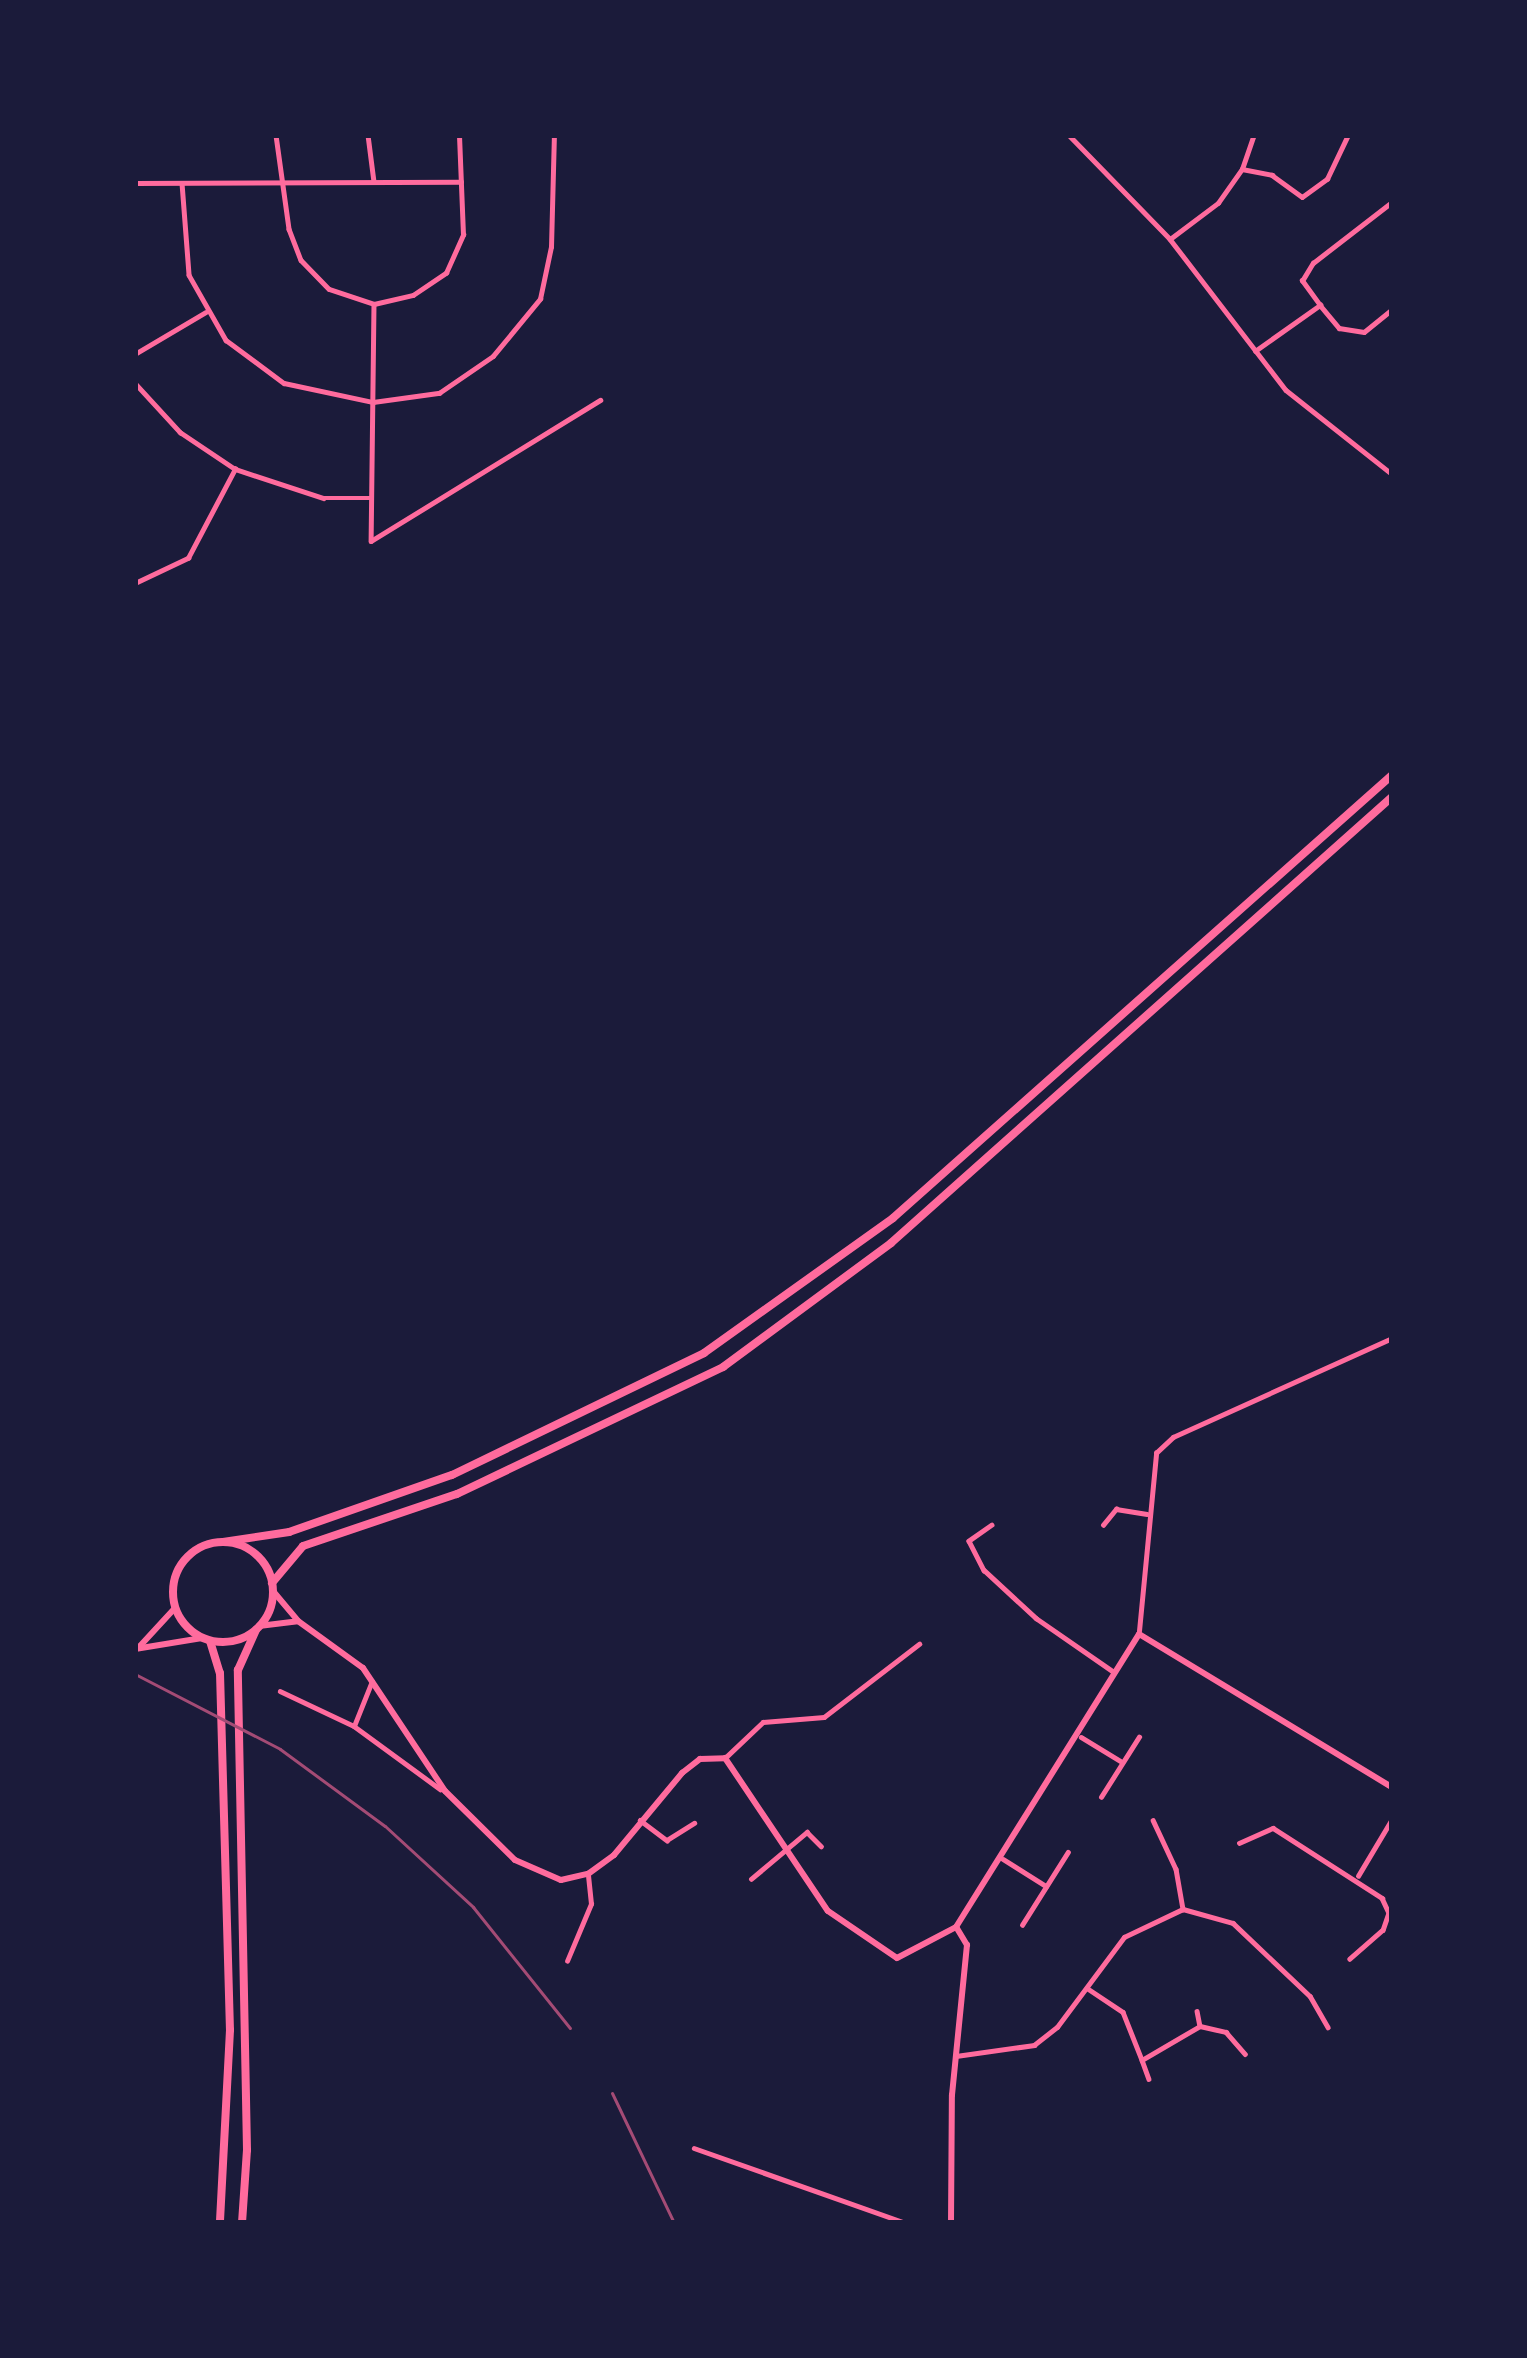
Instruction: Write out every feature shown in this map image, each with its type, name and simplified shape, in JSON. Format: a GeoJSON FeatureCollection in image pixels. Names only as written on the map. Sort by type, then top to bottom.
{"type":"FeatureCollection","features":[{"type":"Feature","properties":{"kind":"highway"},"geometry":{"type":"LineString","coordinates":[[220,2223],[230,2030],[220,1672],[206,1639],[175,1608],[182,1564],[224,1542],[290,1532],[452,1475],[704,1353],[893,1218],[1392,775]]}},
{"type":"Feature","properties":{"kind":"highway"},"geometry":{"type":"LineString","coordinates":[[242,2223],[238,1670],[272,1587],[303,1546],[457,1494],[592,1436],[759,1342],[890,1243],[1392,797]]}},
{"type":"Feature","properties":{"kind":"highway"},"geometry":{"type":"LineString","coordinates":[[224,1542],[255,1554],[272,1587]]}},
{"type":"Feature","properties":{"kind":"highway"},"geometry":{"type":"LineString","coordinates":[[206,1639],[257,1628]]}},
{"type":"Feature","properties":{"kind":"street"},"geometry":{"type":"LineString","coordinates":[[276,135],[292,241],[309,271],[344,297],[374,304],[413,295],[446,273],[463,235],[459,135]]}},
{"type":"Feature","properties":{"kind":"street"},"geometry":{"type":"LineString","coordinates":[[368,135],[374,182]]}},
{"type":"Feature","properties":{"kind":"street"},"geometry":{"type":"LineString","coordinates":[[182,183],[186,264],[206,312],[235,349],[284,382],[373,402],[439,393],[493,356],[540,299],[551,247],[554,135]]}},
{"type":"Feature","properties":{"kind":"street"},"geometry":{"type":"LineString","coordinates":[[1069,135],[1170,239],[1255,351],[1334,433],[1392,474]]}},
{"type":"Feature","properties":{"kind":"street"},"geometry":{"type":"LineString","coordinates":[[1170,239],[1218,203],[1242,169],[1254,135]]}},
{"type":"Feature","properties":{"kind":"street"},"geometry":{"type":"LineString","coordinates":[[1242,169],[1272,176],[1302,196],[1327,179],[1348,135]]}},
{"type":"Feature","properties":{"kind":"street"},"geometry":{"type":"LineString","coordinates":[[135,183],[461,182]]}},
{"type":"Feature","properties":{"kind":"street"},"geometry":{"type":"LineString","coordinates":[[1392,202],[1313,263],[1302,280],[1339,328],[1364,332],[1392,310]]}},
{"type":"Feature","properties":{"kind":"street"},"geometry":{"type":"LineString","coordinates":[[374,304],[371,499],[377,542],[601,400]]}},
{"type":"Feature","properties":{"kind":"street"},"geometry":{"type":"LineString","coordinates":[[1255,351],[1320,305]]}},
{"type":"Feature","properties":{"kind":"street"},"geometry":{"type":"LineString","coordinates":[[135,354],[206,312]]}},
{"type":"Feature","properties":{"kind":"street"},"geometry":{"type":"LineString","coordinates":[[135,382],[180,432],[235,469],[323,498],[371,499]]}},
{"type":"Feature","properties":{"kind":"street"},"geometry":{"type":"LineString","coordinates":[[135,583],[188,558],[235,469]]}},
{"type":"Feature","properties":{"kind":"street"},"geometry":{"type":"LineString","coordinates":[[725,1758],[828,1911],[897,1958],[956,1927],[1081,1737],[1139,1634],[1148,1472],[1173,1437],[1392,1338]]}},
{"type":"Feature","properties":{"kind":"street"},"geometry":{"type":"LineString","coordinates":[[1102,1525],[1116,1509],[1147,1514]]}},
{"type":"Feature","properties":{"kind":"street"},"geometry":{"type":"LineString","coordinates":[[992,1526],[969,1541],[984,1570],[1116,1673]]}},
{"type":"Feature","properties":{"kind":"street"},"geometry":{"type":"LineString","coordinates":[[272,1587],[298,1621],[373,1681],[446,1792]]}},
{"type":"Feature","properties":{"kind":"street"},"geometry":{"type":"LineString","coordinates":[[136,1648],[175,1608]]}},
{"type":"Feature","properties":{"kind":"street"},"geometry":{"type":"LineString","coordinates":[[257,1628],[298,1621]]}},
{"type":"Feature","properties":{"kind":"street"},"geometry":{"type":"LineString","coordinates":[[1139,1634],[1392,1787]]}},
{"type":"Feature","properties":{"kind":"street"},"geometry":{"type":"LineString","coordinates":[[136,1648],[206,1639]]}},
{"type":"Feature","properties":{"kind":"street"},"geometry":{"type":"LineString","coordinates":[[280,1691],[354,1726],[446,1792],[538,1874],[561,1880],[588,1874],[614,1855],[640,1820],[700,1760],[725,1758],[763,1722],[824,1717],[919,1644]]}},
{"type":"Feature","properties":{"kind":"street"},"geometry":{"type":"LineString","coordinates":[[354,1726],[373,1681]]}},
{"type":"Feature","properties":{"kind":"street"},"geometry":{"type":"LineString","coordinates":[[1081,1737],[1123,1762]]}},
{"type":"Feature","properties":{"kind":"street"},"geometry":{"type":"LineString","coordinates":[[1101,1797],[1139,1737]]}},
{"type":"Feature","properties":{"kind":"street"},"geometry":{"type":"LineString","coordinates":[[1358,1876],[1392,1819]]}},
{"type":"Feature","properties":{"kind":"street"},"geometry":{"type":"LineString","coordinates":[[640,1820],[667,1840],[694,1823]]}},
{"type":"Feature","properties":{"kind":"street"},"geometry":{"type":"LineString","coordinates":[[1153,1820],[1176,1869],[1183,1909]]}},
{"type":"Feature","properties":{"kind":"street"},"geometry":{"type":"LineString","coordinates":[[1239,1843],[1273,1828],[1358,1876],[1389,1913],[1383,1930],[1350,1959]]}},
{"type":"Feature","properties":{"kind":"street"},"geometry":{"type":"LineString","coordinates":[[751,1879],[807,1832],[821,1846]]}},
{"type":"Feature","properties":{"kind":"street"},"geometry":{"type":"LineString","coordinates":[[1022,1925],[1068,1852]]}},
{"type":"Feature","properties":{"kind":"street"},"geometry":{"type":"LineString","coordinates":[[1003,1858],[1046,1886]]}},
{"type":"Feature","properties":{"kind":"street"},"geometry":{"type":"LineString","coordinates":[[567,1961],[591,1904],[588,1874]]}},
{"type":"Feature","properties":{"kind":"street"},"geometry":{"type":"LineString","coordinates":[[956,2056],[1034,2045],[1087,1988],[1124,1936],[1183,1909],[1233,1923],[1310,1996],[1328,2027]]}},
{"type":"Feature","properties":{"kind":"street"},"geometry":{"type":"LineString","coordinates":[[951,2223],[956,2056],[967,1945],[956,1927]]}},
{"type":"Feature","properties":{"kind":"street"},"geometry":{"type":"LineString","coordinates":[[1087,1988],[1123,2012],[1148,2079]]}},
{"type":"Feature","properties":{"kind":"street"},"geometry":{"type":"LineString","coordinates":[[1197,2011],[1200,2026]]}},
{"type":"Feature","properties":{"kind":"street"},"geometry":{"type":"LineString","coordinates":[[1142,2060],[1200,2026],[1215,2028],[1245,2054]]}},
{"type":"Feature","properties":{"kind":"street"},"geometry":{"type":"LineString","coordinates":[[694,2148],[906,2223]]}},
{"type":"Feature","properties":{"kind":"railway"},"geometry":{"type":"LineString","coordinates":[[135,1674],[280,1749],[385,1826],[473,1907],[570,2028]]}},
{"type":"Feature","properties":{"kind":"railway"},"geometry":{"type":"LineString","coordinates":[[612,2093],[674,2223]]}}]}
